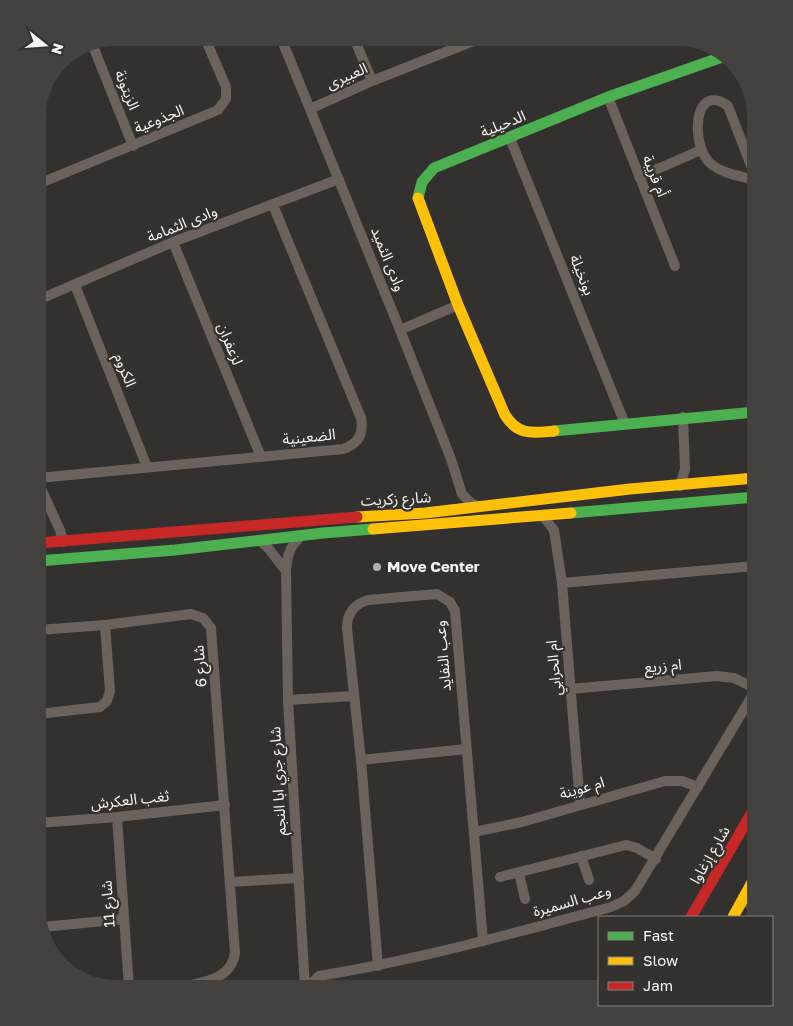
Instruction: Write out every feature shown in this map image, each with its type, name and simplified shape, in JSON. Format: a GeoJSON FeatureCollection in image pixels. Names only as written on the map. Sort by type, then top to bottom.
{"type":"FeatureCollection","features":[{"type":"Feature","properties":{"kind":"main road","name":"الدحيلية"},"geometry":{"type":"LineString","coordinates":[[716,59],[608,97],[434,168],[424,178],[419,188],[419,206],[504,416],[515,429],[522,432],[535,433],[747,413]]}},
{"type":"Feature","properties":{"kind":"main road","name":"شارع زكريت"},"geometry":{"type":"LineString","coordinates":[[46,543],[270,523],[456,510],[630,489],[747,479]]}},
{"type":"Feature","properties":{"kind":"main road","name":"شارع زكريت"},"geometry":{"type":"LineString","coordinates":[[46,560],[175,550],[324,533],[747,498]]}},
{"type":"Feature","properties":{"kind":"main road","name":"شارع إزغاوا"},"geometry":{"type":"LineString","coordinates":[[692,916],[747,823]]}},
{"type":"Feature","properties":{"kind":"main road"},"geometry":{"type":"LineString","coordinates":[[734,916],[747,891]]}},
{"type":"Feature","properties":{"kind":"street","name":"الجذوعية"},"geometry":{"type":"LineString","coordinates":[[46,181],[213,113],[223,105],[226,99],[226,87],[208,46]]}},
{"type":"Feature","properties":{"kind":"street","name":"وادى الثميد"},"geometry":{"type":"LineString","coordinates":[[284,46],[451,458],[462,494]]}},
{"type":"Feature","properties":{"kind":"street"},"geometry":{"type":"LineString","coordinates":[[357,46],[372,81]]}},
{"type":"Feature","properties":{"kind":"street","name":"العبيرى"},"geometry":{"type":"LineString","coordinates":[[310,109],[372,81],[461,46]]}},
{"type":"Feature","properties":{"kind":"street","name":"الزيتونة"},"geometry":{"type":"LineString","coordinates":[[95,50],[133,146]]}},
{"type":"Feature","properties":{"kind":"street","name":"أم قريبة"},"geometry":{"type":"LineString","coordinates":[[608,97],[675,266]]}},
{"type":"Feature","properties":{"kind":"street"},"geometry":{"type":"LineString","coordinates":[[747,154],[728,106],[721,101],[714,100],[706,103],[701,109],[698,133],[701,150],[705,157],[717,168],[747,177]]}},
{"type":"Feature","properties":{"kind":"street","name":"بونخيلة"},"geometry":{"type":"LineString","coordinates":[[510,138],[625,424]]}},
{"type":"Feature","properties":{"kind":"street"},"geometry":{"type":"LineString","coordinates":[[639,177],[701,150]]}},
{"type":"Feature","properties":{"kind":"street","name":"وادى الثمامة"},"geometry":{"type":"LineString","coordinates":[[46,297],[173,242],[339,179]]}},
{"type":"Feature","properties":{"kind":"street","name":"الضعينية"},"geometry":{"type":"LineString","coordinates":[[46,477],[343,449],[350,447],[359,438],[362,425],[361,418],[272,204]]}},
{"type":"Feature","properties":{"kind":"street","name":"لزعفران"},"geometry":{"type":"LineString","coordinates":[[173,242],[260,457]]}},
{"type":"Feature","properties":{"kind":"street","name":"الكروم"},"geometry":{"type":"LineString","coordinates":[[75,285],[147,467]]}},
{"type":"Feature","properties":{"kind":"street"},"geometry":{"type":"LineString","coordinates":[[400,330],[458,304]]}},
{"type":"Feature","properties":{"kind":"street"},"geometry":{"type":"LineString","coordinates":[[680,486],[685,469],[683,418]]}},
{"type":"Feature","properties":{"kind":"street"},"geometry":{"type":"LineString","coordinates":[[685,469],[692,484]]}},
{"type":"Feature","properties":{"kind":"street"},"geometry":{"type":"LineString","coordinates":[[456,510],[462,494],[477,506]]}},
{"type":"Feature","properties":{"kind":"street"},"geometry":{"type":"LineString","coordinates":[[46,501],[60,530],[63,542]]}},
{"type":"Feature","properties":{"kind":"street"},"geometry":{"type":"LineString","coordinates":[[554,530],[564,513]]}},
{"type":"Feature","properties":{"kind":"street","name":"ام الحرابي"},"geometry":{"type":"LineString","coordinates":[[542,515],[554,530],[562,582],[580,804]]}},
{"type":"Feature","properties":{"kind":"street"},"geometry":{"type":"LineString","coordinates":[[46,538],[55,522]]}},
{"type":"Feature","properties":{"kind":"street","name":"شارع جري ابا النجم"},"geometry":{"type":"LineString","coordinates":[[301,536],[292,546],[287,558],[286,572],[288,700],[305,980]]}},
{"type":"Feature","properties":{"kind":"street"},"geometry":{"type":"LineString","coordinates":[[260,541],[269,549],[286,572]]}},
{"type":"Feature","properties":{"kind":"street"},"geometry":{"type":"LineString","coordinates":[[562,582],[747,567]]}},
{"type":"Feature","properties":{"kind":"street","name":"وعب النفايد"},"geometry":{"type":"LineString","coordinates":[[378,966],[361,760],[347,628],[348,616],[362,601],[432,594],[442,596],[450,602],[455,612],[483,941]]}},
{"type":"Feature","properties":{"kind":"street","name":"شارع 6"},"geometry":{"type":"LineString","coordinates":[[46,629],[105,625],[191,614],[198,616],[208,623],[213,634],[235,954],[228,971],[208,980]]}},
{"type":"Feature","properties":{"kind":"street"},"geometry":{"type":"LineString","coordinates":[[46,713],[100,707],[107,701],[110,691],[105,625]]}},
{"type":"Feature","properties":{"kind":"street","name":"ام زريع"},"geometry":{"type":"LineString","coordinates":[[570,688],[717,676],[734,678],[747,687]]}},
{"type":"Feature","properties":{"kind":"street"},"geometry":{"type":"LineString","coordinates":[[288,700],[354,696]]}},
{"type":"Feature","properties":{"kind":"street","name":"وعب السميرة"},"geometry":{"type":"LineString","coordinates":[[304,971],[320,976],[378,966],[483,941],[618,905],[635,891],[656,859],[747,706]]}},
{"type":"Feature","properties":{"kind":"street"},"geometry":{"type":"LineString","coordinates":[[361,760],[466,749]]}},
{"type":"Feature","properties":{"kind":"street","name":"ام عوينة"},"geometry":{"type":"LineString","coordinates":[[474,832],[522,822],[580,804],[671,780],[688,782],[698,787]]}},
{"type":"Feature","properties":{"kind":"street","name":"ثغب العكرش"},"geometry":{"type":"LineString","coordinates":[[46,822],[225,805]]}},
{"type":"Feature","properties":{"kind":"street","name":"شارع 11"},"geometry":{"type":"LineString","coordinates":[[117,817],[128,980]]}},
{"type":"Feature","properties":{"kind":"street"},"geometry":{"type":"LineString","coordinates":[[500,878],[626,845],[637,848],[656,859]]}},
{"type":"Feature","properties":{"kind":"street"},"geometry":{"type":"LineString","coordinates":[[581,856],[589,880]]}},
{"type":"Feature","properties":{"kind":"street"},"geometry":{"type":"LineString","coordinates":[[519,873],[525,898]]}},
{"type":"Feature","properties":{"kind":"street"},"geometry":{"type":"LineString","coordinates":[[230,882],[299,878]]}},
{"type":"Feature","properties":{"kind":"street"},"geometry":{"type":"LineString","coordinates":[[744,896],[747,900]]}},
{"type":"Feature","properties":{"kind":"street"},"geometry":{"type":"LineString","coordinates":[[49,926],[124,919]]}},
{"type":"Feature","properties":{"kind":"street","name":"وعب السميرة"},"geometry":{"type":"LineString","coordinates":[[315,980],[320,976]]}},
{"type":"Feature","properties":{"kind":"traffic: fast"},"geometry":{"type":"LineString","coordinates":[[418,198],[422,182],[434,168],[608,97],[716,59]]}},
{"type":"Feature","properties":{"kind":"traffic: fast"},"geometry":{"type":"LineString","coordinates":[[554,431],[747,413]]}},
{"type":"Feature","properties":{"kind":"traffic: fast"},"geometry":{"type":"LineString","coordinates":[[571,513],[747,498]]}},
{"type":"Feature","properties":{"kind":"traffic: fast"},"geometry":{"type":"LineString","coordinates":[[46,560],[175,550],[373,529]]}},
{"type":"Feature","properties":{"kind":"traffic: slow"},"geometry":{"type":"LineString","coordinates":[[418,198],[458,305],[505,415],[515,427],[526,432],[554,431]]}},
{"type":"Feature","properties":{"kind":"traffic: slow"},"geometry":{"type":"LineString","coordinates":[[357,517],[425,513],[630,489],[747,479]]}},
{"type":"Feature","properties":{"kind":"traffic: slow"},"geometry":{"type":"LineString","coordinates":[[373,529],[571,513]]}},
{"type":"Feature","properties":{"kind":"traffic: slow"},"geometry":{"type":"LineString","coordinates":[[734,916],[747,892]]}},
{"type":"Feature","properties":{"kind":"traffic: jam"},"geometry":{"type":"LineString","coordinates":[[46,542],[357,517]]}},
{"type":"Feature","properties":{"kind":"traffic: jam"},"geometry":{"type":"LineString","coordinates":[[692,916],[747,821]]}},
{"type":"Feature","properties":{"kind":"place","name":"Move Center"},"geometry":{"type":"Point","coordinates":[377,567]}}]}
